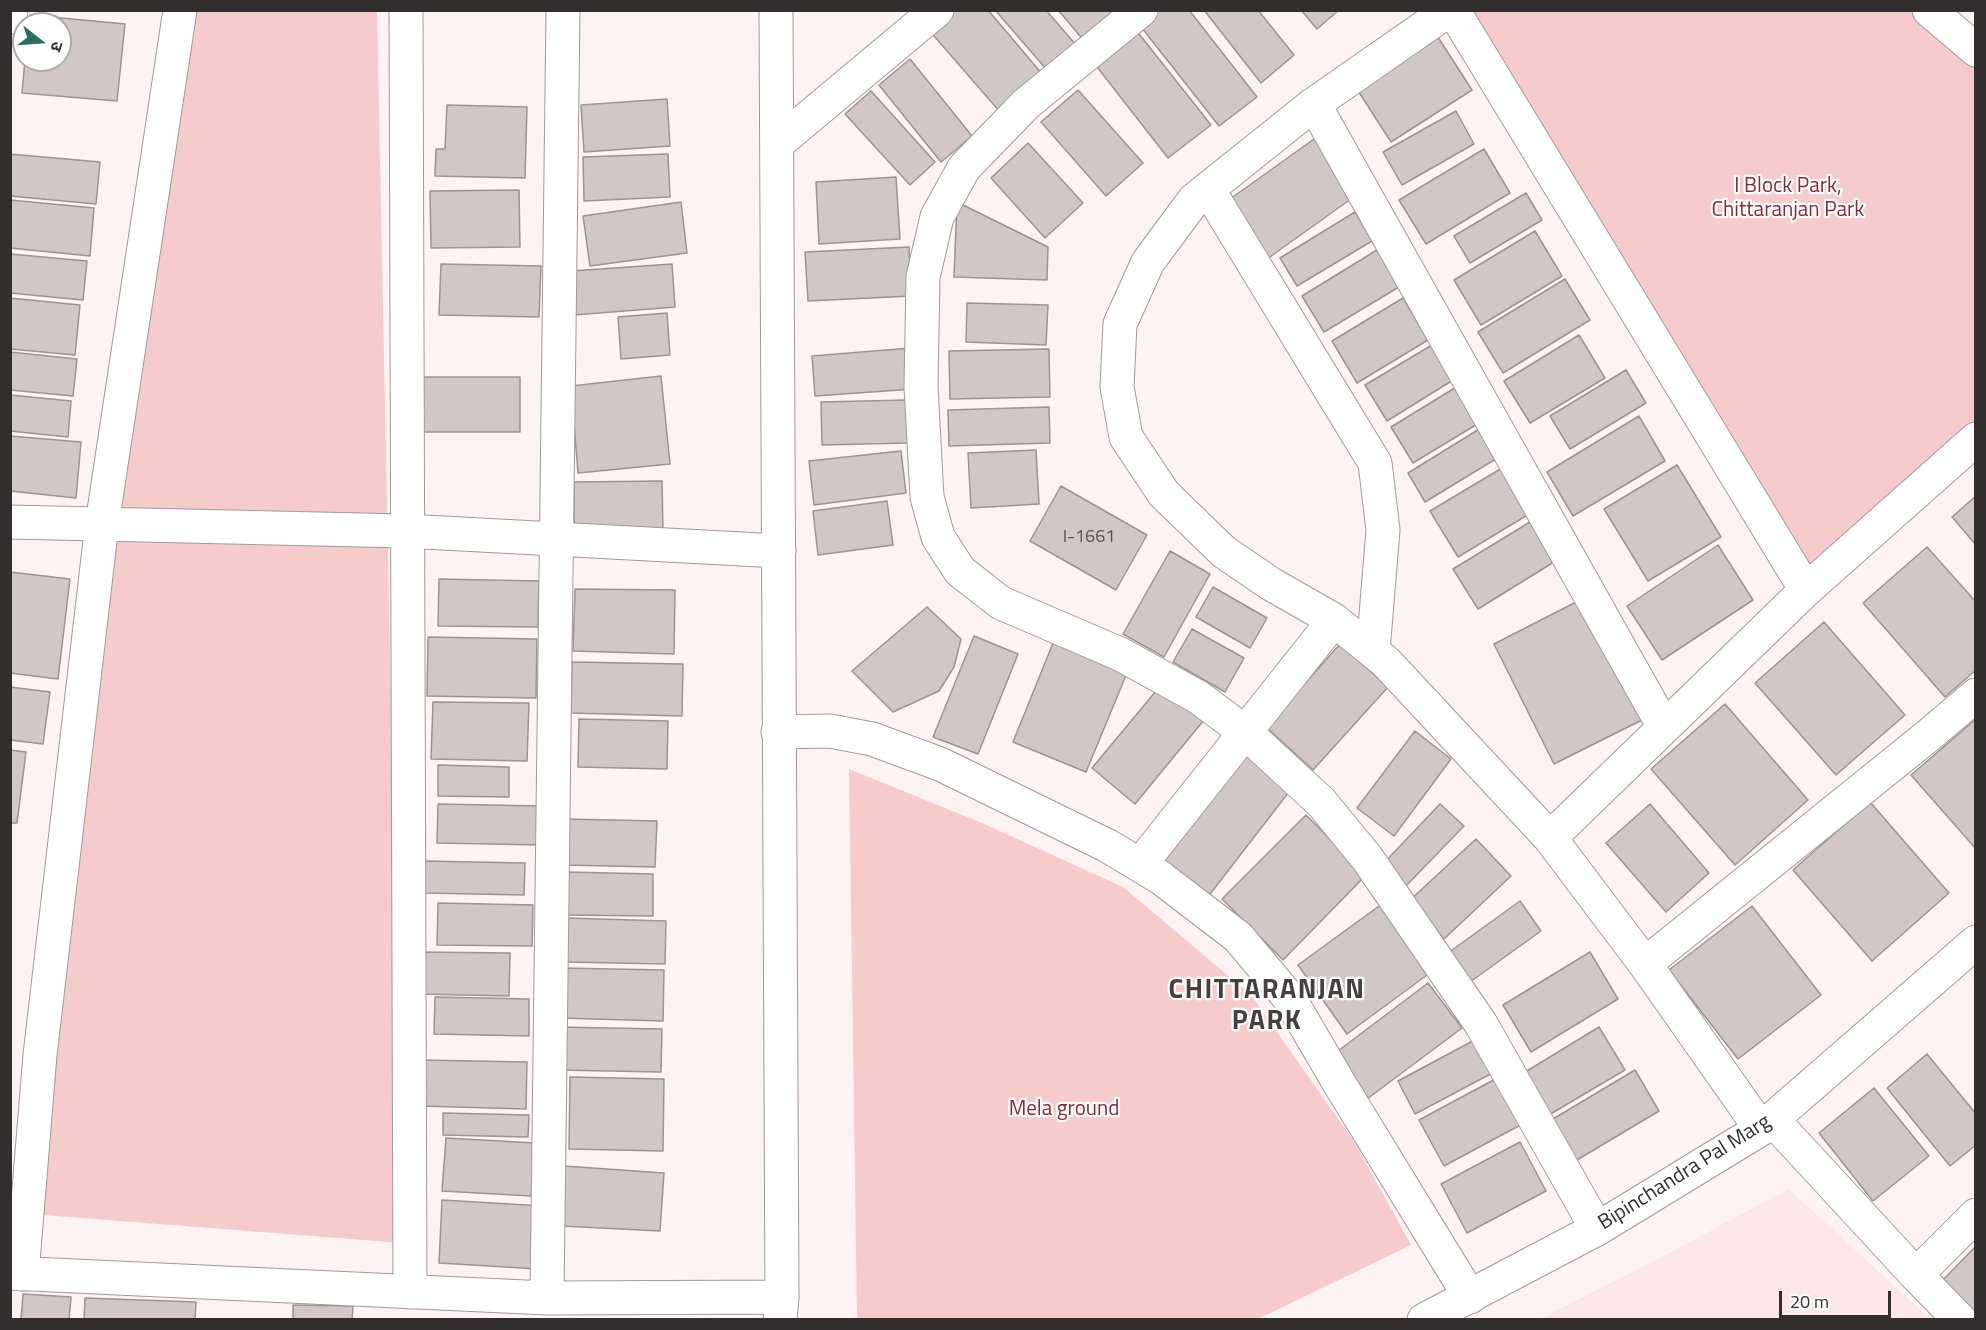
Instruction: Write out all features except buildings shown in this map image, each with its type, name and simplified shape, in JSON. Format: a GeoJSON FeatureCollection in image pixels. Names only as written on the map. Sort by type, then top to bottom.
{"type":"FeatureCollection","features":[{"type":"Feature","properties":{"kind":"street"},"geometry":{"type":"LineString","coordinates":[[10,17],[11,10]]}},
{"type":"Feature","properties":{"kind":"street"},"geometry":{"type":"LineString","coordinates":[[180,10],[102,524],[16,1274],[781,1308],[776,10]]}},
{"type":"Feature","properties":{"kind":"street"},"geometry":{"type":"LineString","coordinates":[[406,10],[410,1292]]}},
{"type":"Feature","properties":{"kind":"street"},"geometry":{"type":"LineString","coordinates":[[547,1298],[563,10]]}},
{"type":"Feature","properties":{"kind":"street"},"geometry":{"type":"LineString","coordinates":[[778,143],[936,10]]}},
{"type":"Feature","properties":{"kind":"street"},"geometry":{"type":"LineString","coordinates":[[1142,10],[1026,104],[964,168],[937,217],[923,277],[921,387],[927,497],[938,537],[960,572],[1001,603],[1120,654],[1198,698],[1245,732],[1321,802],[1367,858],[1481,1024],[1597,1229]]}},
{"type":"Feature","properties":{"kind":"street"},"geometry":{"type":"LineString","coordinates":[[1806,590],[1451,10],[1314,104],[1194,200],[1148,262],[1120,324],[1117,387],[1126,437],[1164,494],[1224,552],[1271,584],[1334,620],[1386,662],[1550,838],[1767,1124],[1960,1320]]}},
{"type":"Feature","properties":{"kind":"street"},"geometry":{"type":"LineString","coordinates":[[1929,10],[1976,50]]}},
{"type":"Feature","properties":{"kind":"street"},"geometry":{"type":"LineString","coordinates":[[1314,104],[1664,727]]}},
{"type":"Feature","properties":{"kind":"street"},"geometry":{"type":"LineString","coordinates":[[1208,189],[1375,463],[1383,530],[1373,651]]}},
{"type":"Feature","properties":{"kind":"street"},"geometry":{"type":"LineString","coordinates":[[1550,838],[1806,590],[1976,439]]}},
{"type":"Feature","properties":{"kind":"street"},"geometry":{"type":"LineString","coordinates":[[10,522],[406,531],[779,550]]}},
{"type":"Feature","properties":{"kind":"street"},"geometry":{"type":"LineString","coordinates":[[1140,865],[1334,620]]}},
{"type":"Feature","properties":{"kind":"street"},"geometry":{"type":"LineString","coordinates":[[1645,964],[1976,695]]}},
{"type":"Feature","properties":{"kind":"street"},"geometry":{"type":"LineString","coordinates":[[778,732],[830,731],[872,739],[940,764],[1108,846],[1161,878],[1238,937],[1290,999],[1470,1297]]}},
{"type":"Feature","properties":{"kind":"street","name":"Bipinchandra Pal Marg"},"geometry":{"type":"LineString","coordinates":[[1424,1320],[1597,1229],[1767,1124],[1976,942]]}},
{"type":"Feature","properties":{"kind":"street"},"geometry":{"type":"LineString","coordinates":[[1916,1275],[1976,1215]]}},
{"type":"Feature","properties":{"kind":"shaded area"},"geometry":{"type":"Polygon","coordinates":[[[1789,1189],[1930,1319],[1540,1319],[1637,1270],[1789,1189]]]}},
{"type":"Feature","properties":{"kind":"green space"},"geometry":{"type":"Polygon","coordinates":[[[191,11],[377,11],[402,1243],[18,1213],[191,11]]]}},
{"type":"Feature","properties":{"kind":"green space","name":"I Block Park, Chittaranjan Park"},"geometry":{"type":"Polygon","coordinates":[[[1453,11],[1909,11],[1975,65],[1975,427],[1806,590],[1453,11]]]}},
{"type":"Feature","properties":{"kind":"green space","name":"Mela ground"},"geometry":{"type":"Polygon","coordinates":[[[849,769],[982,823],[1123,887],[1251,995],[1355,1143],[1411,1245],[1258,1319],[857,1319],[849,769]]]}},
{"type":"Feature","properties":{"kind":"district","name":"CHITTARANJAN PARK"},"geometry":{"type":"Point","coordinates":[1267,1006]}}]}
